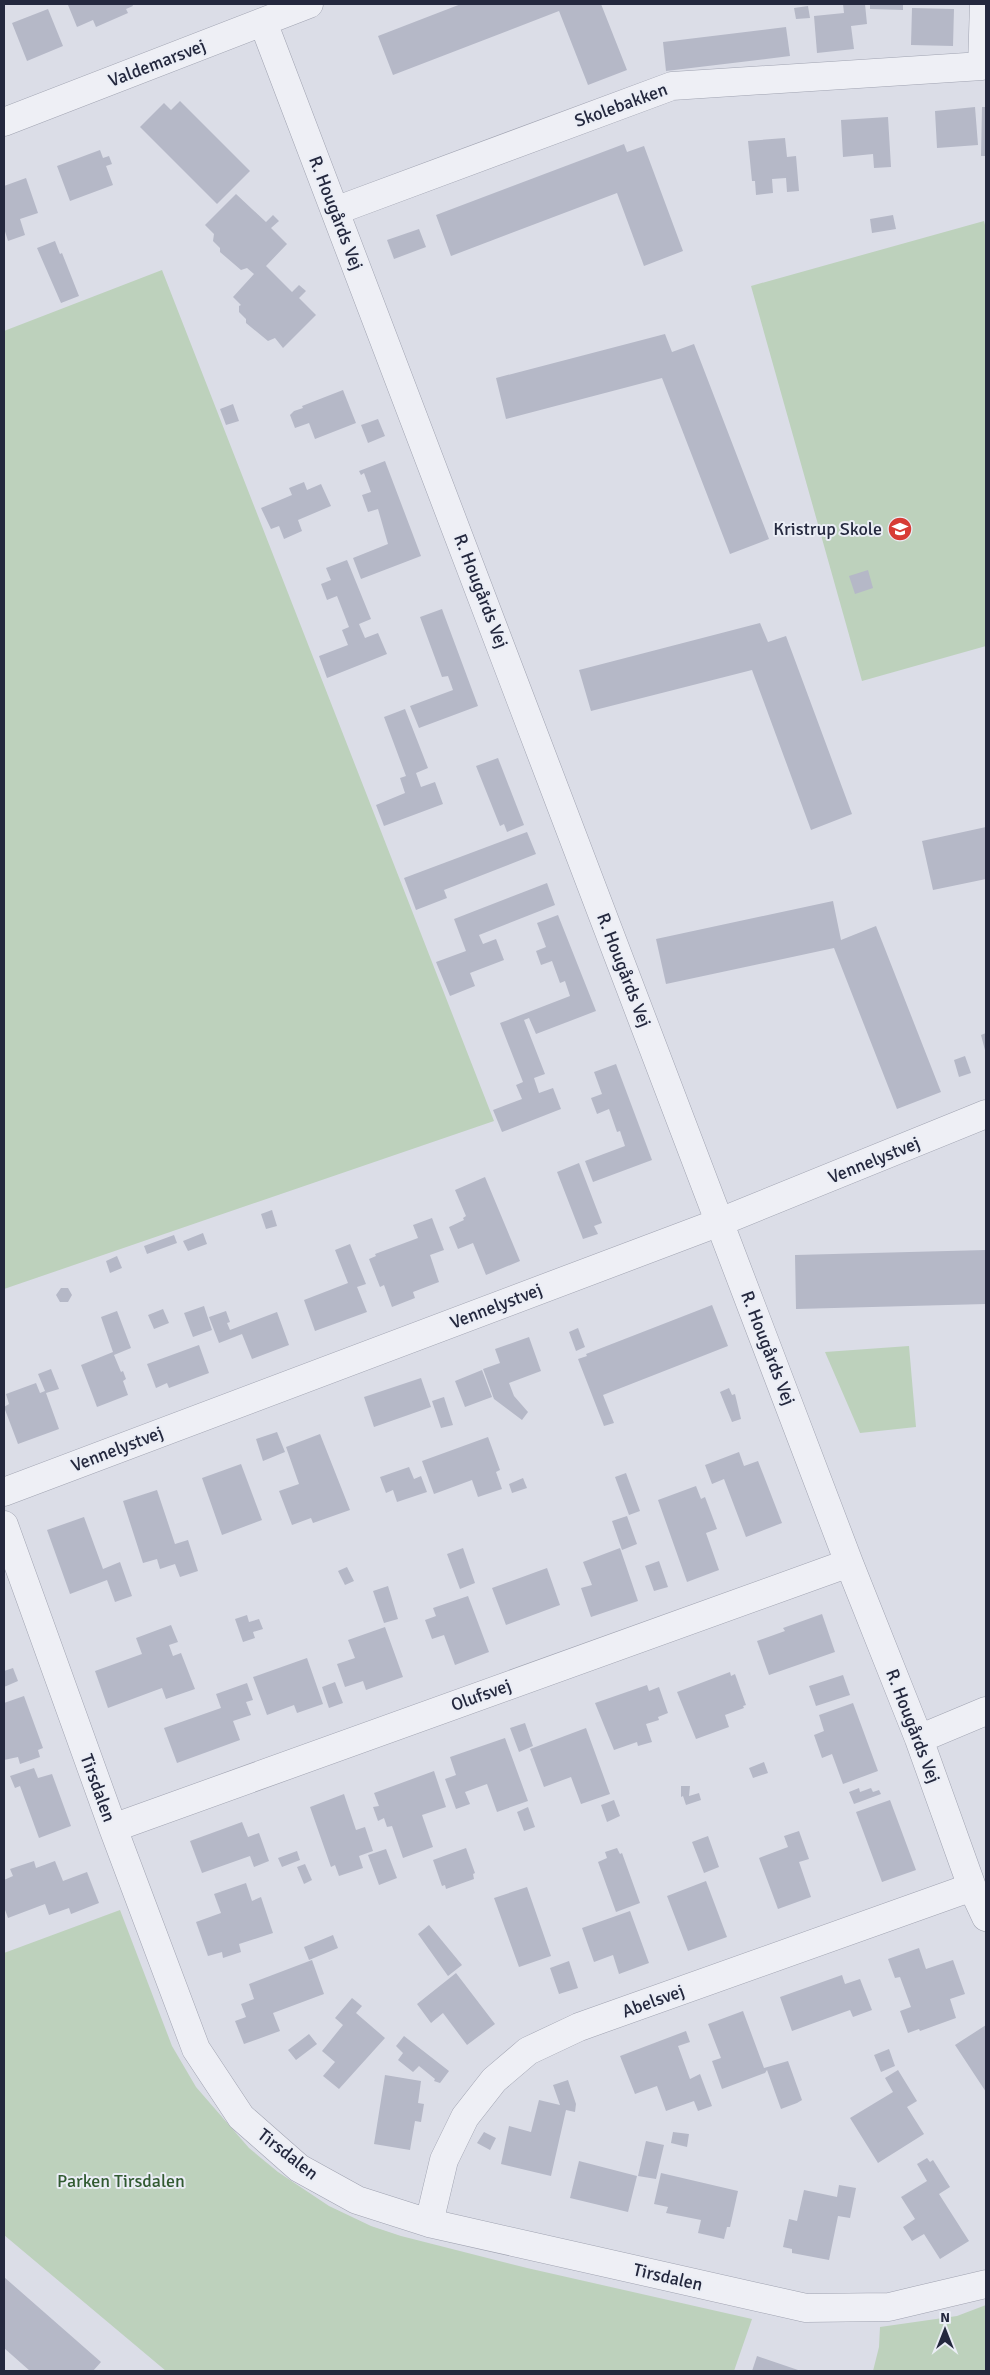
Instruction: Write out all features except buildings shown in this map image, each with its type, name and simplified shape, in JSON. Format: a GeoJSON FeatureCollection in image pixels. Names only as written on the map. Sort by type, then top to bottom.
{"type":"FeatureCollection","features":[{"type":"Feature","properties":{"kind":"street","name":"Valdemarsvej"},"geometry":{"type":"LineString","coordinates":[[4,122],[309,4]]}},
{"type":"Feature","properties":{"kind":"street","name":"Skolebakken"},"geometry":{"type":"LineString","coordinates":[[335,211],[672,86],[984,66],[984,4]]}},
{"type":"Feature","properties":{"kind":"street","name":"R. Hougårds Vej"},"geometry":{"type":"LineString","coordinates":[[263,22],[849,1563],[919,1739],[972,1887],[986,1917]]}},
{"type":"Feature","properties":{"kind":"street","name":"Vennelystvej"},"geometry":{"type":"LineString","coordinates":[[4,1492],[720,1222],[986,1114]]}},
{"type":"Feature","properties":{"kind":"street","name":"Tirsdalen"},"geometry":{"type":"LineString","coordinates":[[4,1525],[113,1828],[196,2049],[241,2117],[299,2168],[357,2200],[429,2223],[806,2308],[888,2307],[986,2284]]}},
{"type":"Feature","properties":{"kind":"street","name":"Olufsvej"},"geometry":{"type":"LineString","coordinates":[[113,1828],[849,1563]]}},
{"type":"Feature","properties":{"kind":"street"},"geometry":{"type":"LineString","coordinates":[[919,1739],[986,1711]]}},
{"type":"Feature","properties":{"kind":"street","name":"Abelsvej"},"geometry":{"type":"LineString","coordinates":[[429,2223],[444,2160],[465,2117],[494,2080],[528,2051],[579,2027],[972,1887]]}},
{"type":"Feature","properties":{"kind":"green space","name":"Kristrup Skole"},"geometry":{"type":"Polygon","coordinates":[[[984,221],[986,229],[986,646],[862,681],[751,286],[984,221]]]}},
{"type":"Feature","properties":{"kind":"green space"},"geometry":{"type":"Polygon","coordinates":[[[162,270],[494,1121],[4,1289],[4,331],[162,270]]]}},
{"type":"Feature","properties":{"kind":"green space"},"geometry":{"type":"Polygon","coordinates":[[[909,1346],[916,1427],[860,1433],[825,1352],[909,1346]]]}},
{"type":"Feature","properties":{"kind":"green space","name":"Parken Tirsdalen"},"geometry":{"type":"Polygon","coordinates":[[[120,1910],[172,2046],[196,2087],[249,2148],[278,2172],[329,2206],[371,2226],[401,2236],[527,2268],[752,2319],[734,2371],[166,2371],[4,2235],[4,1953],[120,1910]]]}},
{"type":"Feature","properties":{"kind":"green space"},"geometry":{"type":"Polygon","coordinates":[[[986,2305],[986,2371],[873,2371],[879,2347],[880,2327],[957,2316],[986,2305]]]}},
{"type":"Feature","properties":{"kind":"place","name":"Kristrup Skole"},"geometry":{"type":"Point","coordinates":[900,529]}}]}
